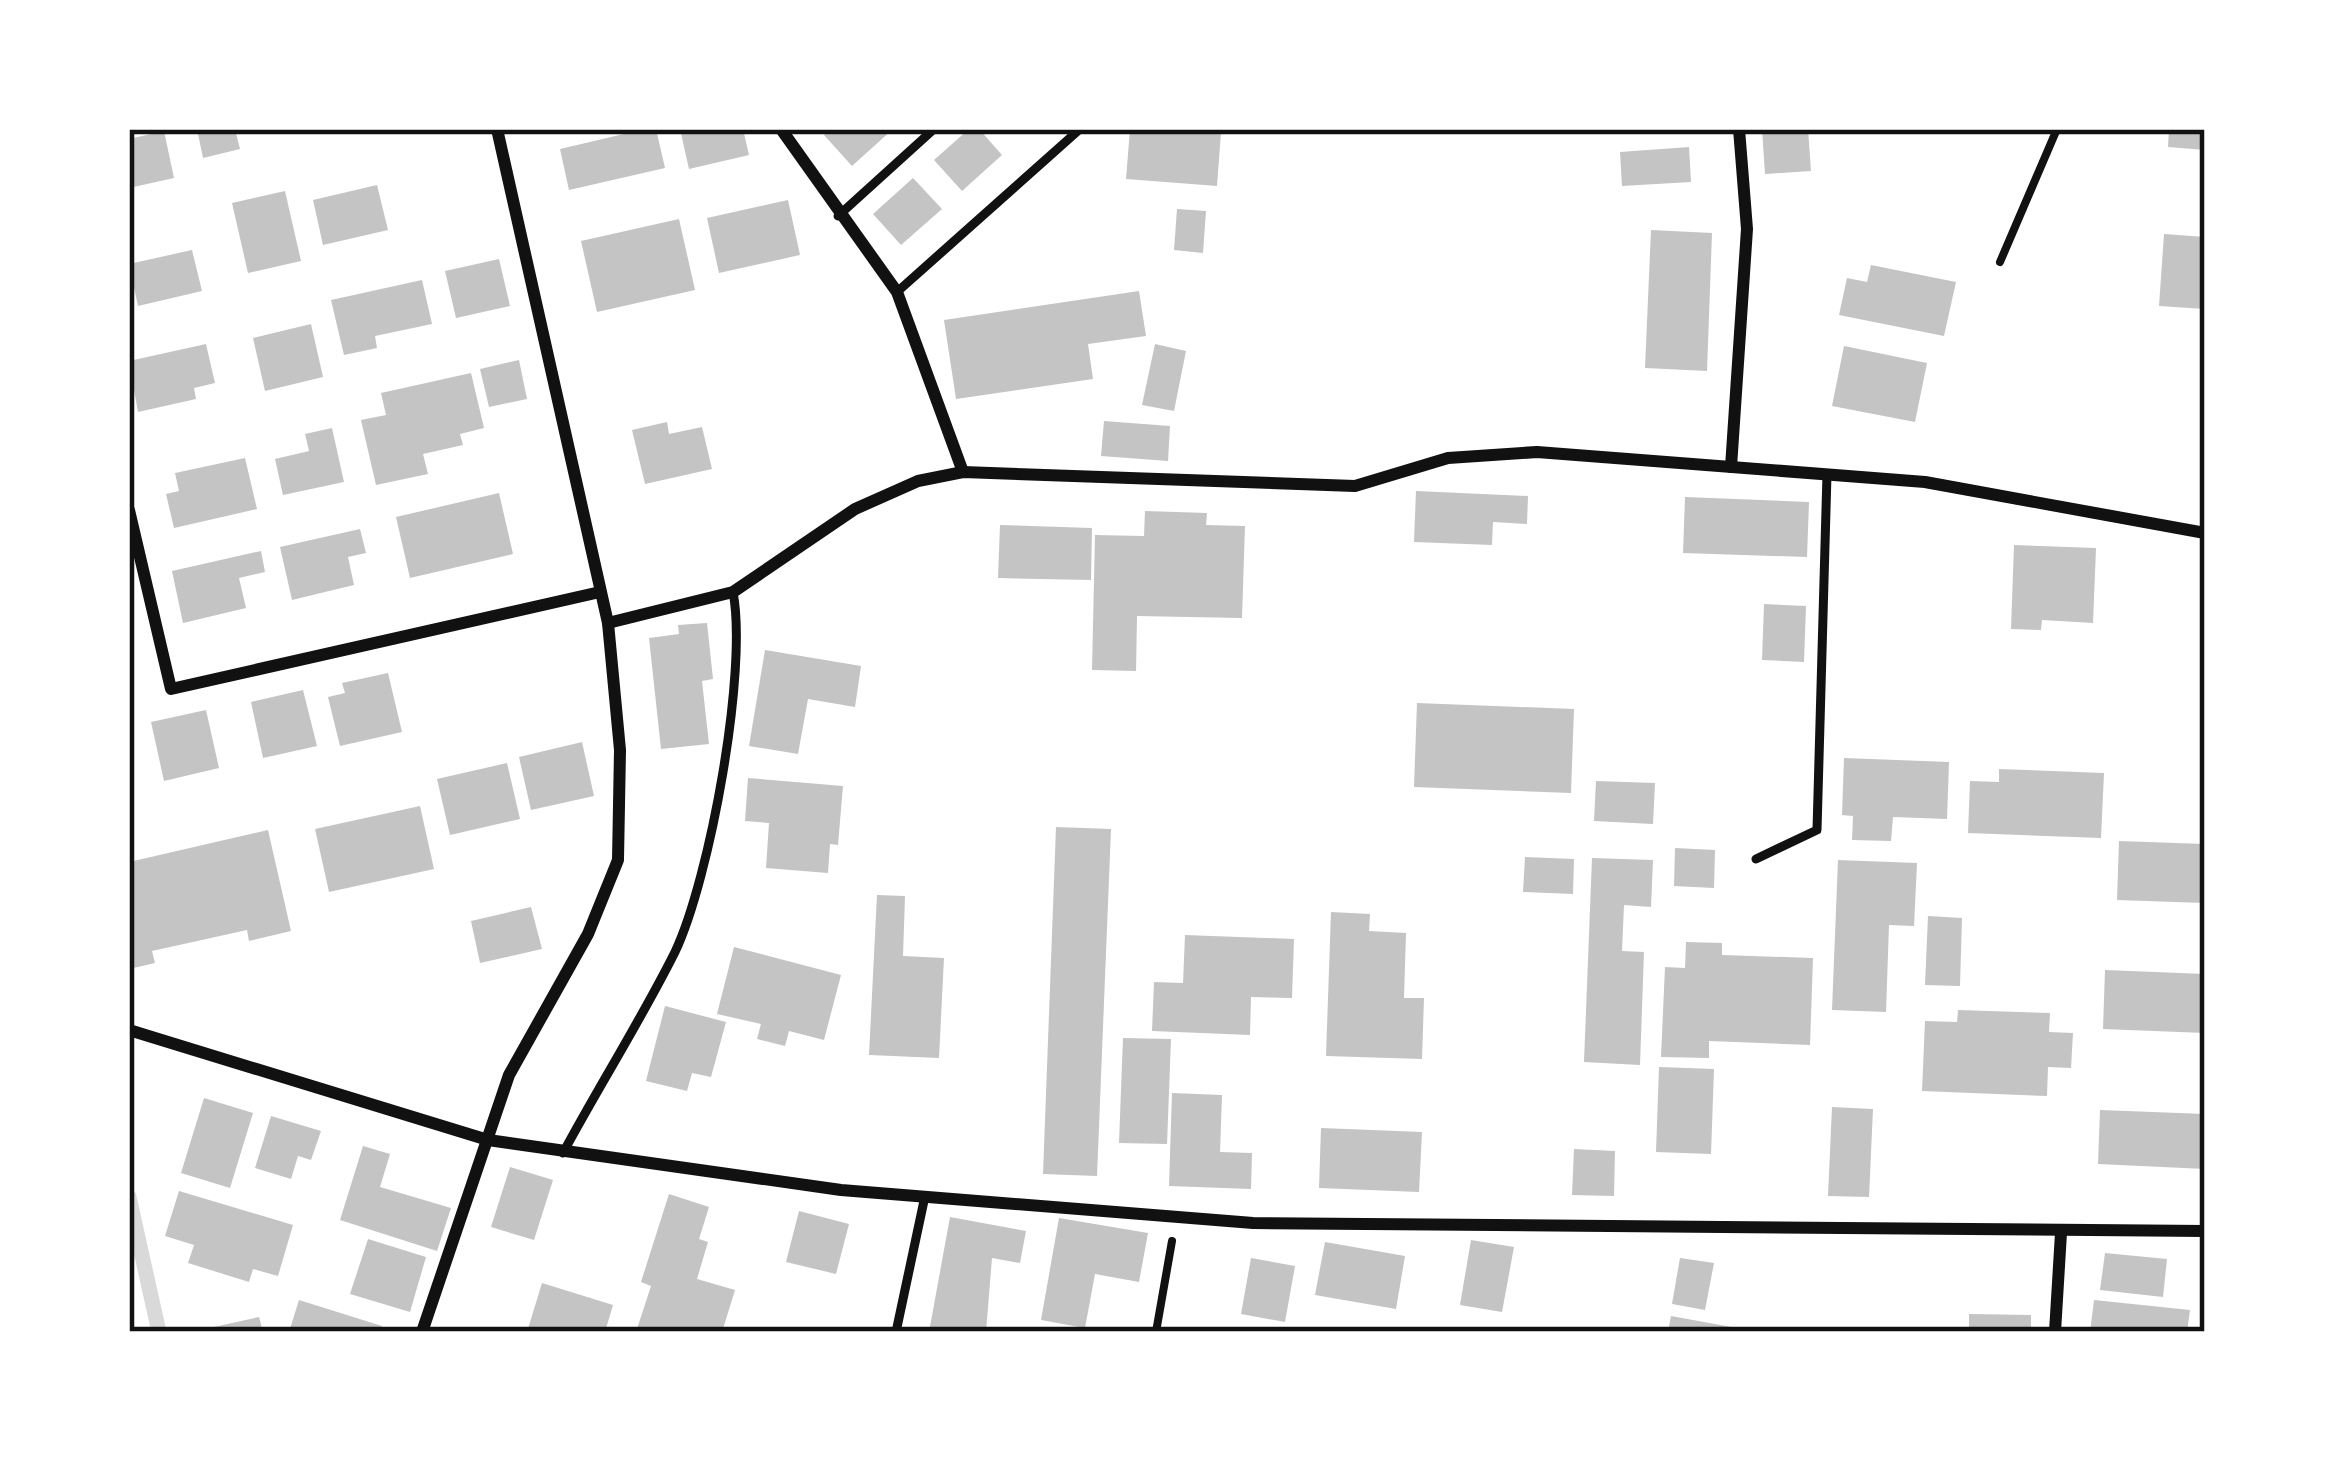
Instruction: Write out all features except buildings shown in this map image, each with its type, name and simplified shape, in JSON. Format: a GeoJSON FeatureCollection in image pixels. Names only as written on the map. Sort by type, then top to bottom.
{"type":"FeatureCollection","features":[{"type":"Feature","properties":{"kind":"street"},"geometry":{"type":"LineString","coordinates":[[422,1332],[509,1075],[588,934],[618,860],[620,750],[608,623],[497,129]]}},
{"type":"Feature","properties":{"kind":"street"},"geometry":{"type":"LineString","coordinates":[[781,129],[838,216],[897,292],[963,472]]}},
{"type":"Feature","properties":{"kind":"street"},"geometry":{"type":"LineString","coordinates":[[1731,467],[1747,229],[1739,129]]}},
{"type":"Feature","properties":{"kind":"street"},"geometry":{"type":"LineString","coordinates":[[608,623],[733,592],[855,509],[918,481],[963,472],[1355,486],[1448,458],[1537,452],[1925,482],[2205,533]]}},
{"type":"Feature","properties":{"kind":"street"},"geometry":{"type":"LineString","coordinates":[[129,510],[171,689],[600,592]]}},
{"type":"Feature","properties":{"kind":"street"},"geometry":{"type":"LineString","coordinates":[[129,1030],[488,1140],[925,1196],[1252,1222],[2205,1231]]}},
{"type":"Feature","properties":{"kind":"street"},"geometry":{"type":"LineString","coordinates":[[2055,1332],[2061,1233]]}},
{"type":"Feature","properties":{"kind":"lane"},"geometry":{"type":"LineString","coordinates":[[838,216],[934,129]]}},
{"type":"Feature","properties":{"kind":"lane"},"geometry":{"type":"LineString","coordinates":[[897,292],[1080,129]]}},
{"type":"Feature","properties":{"kind":"lane"},"geometry":{"type":"LineString","coordinates":[[1756,859],[1817,830],[1827,474]]}},
{"type":"Feature","properties":{"kind":"lane"},"geometry":{"type":"LineString","coordinates":[[563,1153],[676,948],[715,818],[741,632],[733,592]]}},
{"type":"Feature","properties":{"kind":"lane"},"geometry":{"type":"LineString","coordinates":[[896,1332],[925,1196]]}},
{"type":"Feature","properties":{"kind":"path"},"geometry":{"type":"LineString","coordinates":[[2000,262],[2057,129]]}},
{"type":"Feature","properties":{"kind":"path"},"geometry":{"type":"LineString","coordinates":[[1156,1332],[1176,1216]]}},
{"type":"Feature","properties":{"kind":"waterway"},"geometry":{"type":"LineString","coordinates":[[129,1197],[159,1332]]}}]}
